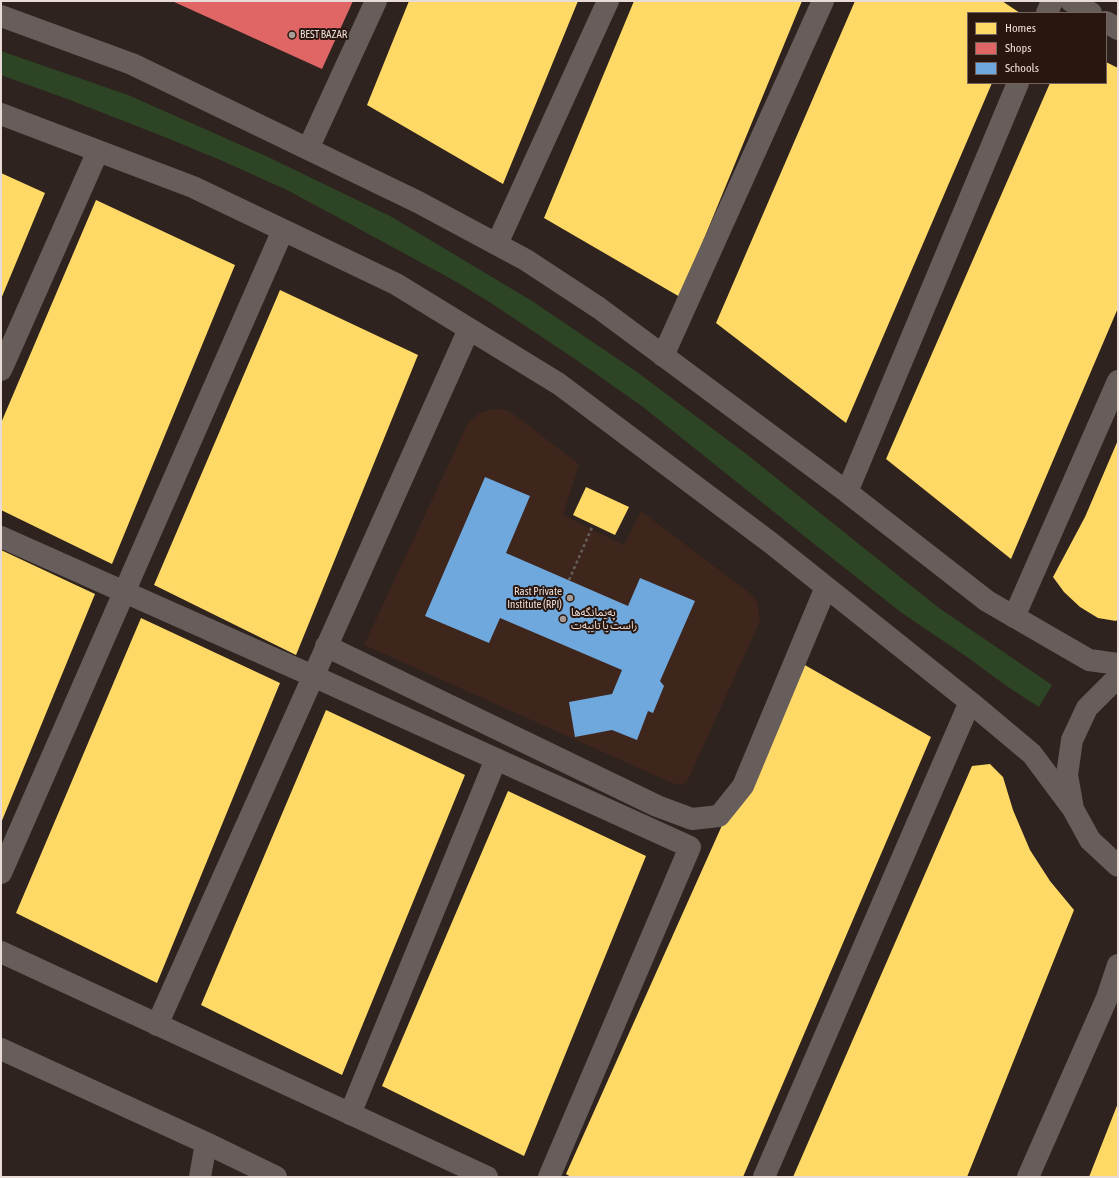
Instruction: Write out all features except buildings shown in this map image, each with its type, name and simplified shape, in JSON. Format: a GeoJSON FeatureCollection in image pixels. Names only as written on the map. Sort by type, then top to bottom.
{"type":"FeatureCollection","features":[{"type":"Feature","properties":{"kind":"street"},"geometry":{"type":"LineString","coordinates":[[308,149],[376,1]]}},
{"type":"Feature","properties":{"kind":"street"},"geometry":{"type":"LineString","coordinates":[[497,244],[608,1]]}},
{"type":"Feature","properties":{"kind":"street"},"geometry":{"type":"LineString","coordinates":[[663,356],[823,1]]}},
{"type":"Feature","properties":{"kind":"street"},"geometry":{"type":"LineString","coordinates":[[1047,12],[1052,1]]}},
{"type":"Feature","properties":{"kind":"street"},"geometry":{"type":"LineString","coordinates":[[1071,1],[1089,12]]}},
{"type":"Feature","properties":{"kind":"street"},"geometry":{"type":"LineString","coordinates":[[1,16],[132,64],[418,202],[526,260],[600,308],[847,492],[987,601],[1088,660],[1118,664]]}},
{"type":"Feature","properties":{"kind":"street"},"geometry":{"type":"LineString","coordinates":[[1107,23],[1118,30]]}},
{"type":"Feature","properties":{"kind":"street"},"geometry":{"type":"LineString","coordinates":[[847,492],[1018,84]]}},
{"type":"Feature","properties":{"kind":"street"},"geometry":{"type":"LineString","coordinates":[[1,114],[193,187],[396,284],[558,384],[764,538],[970,702],[1032,754],[1073,809],[1090,840],[1118,866]]}},
{"type":"Feature","properties":{"kind":"street"},"geometry":{"type":"LineString","coordinates":[[1,370],[98,151]]}},
{"type":"Feature","properties":{"kind":"street"},"geometry":{"type":"LineString","coordinates":[[1,873],[283,230]]}},
{"type":"Feature","properties":{"kind":"street"},"geometry":{"type":"LineString","coordinates":[[157,1025],[469,329]]}},
{"type":"Feature","properties":{"kind":"street"},"geometry":{"type":"LineString","coordinates":[[1014,617],[1118,381]]}},
{"type":"Feature","properties":{"kind":"street"},"geometry":{"type":"LineString","coordinates":[[1,537],[313,676],[690,847],[549,1177]]}},
{"type":"Feature","properties":{"kind":"street"},"geometry":{"type":"LineString","coordinates":[[326,646],[657,806],[692,819],[719,816],[743,786],[826,587]]}},
{"type":"Feature","properties":{"kind":"street"},"geometry":{"type":"LineString","coordinates":[[1073,809],[1067,775],[1072,740],[1087,708],[1112,683],[1118,680]]}},
{"type":"Feature","properties":{"kind":"street"},"geometry":{"type":"LineString","coordinates":[[764,1177],[970,702]]}},
{"type":"Feature","properties":{"kind":"street"},"geometry":{"type":"LineString","coordinates":[[350,1114],[496,759]]}},
{"type":"Feature","properties":{"kind":"street"},"geometry":{"type":"LineString","coordinates":[[1,952],[487,1177]]}},
{"type":"Feature","properties":{"kind":"street"},"geometry":{"type":"LineString","coordinates":[[1028,1177],[1107,998],[1118,965]]}},
{"type":"Feature","properties":{"kind":"street"},"geometry":{"type":"LineString","coordinates":[[1,1049],[206,1143],[276,1177]]}},
{"type":"Feature","properties":{"kind":"street"},"geometry":{"type":"LineString","coordinates":[[200,1177],[206,1143]]}},
{"type":"Feature","properties":{"kind":"path"},"geometry":{"type":"LineString","coordinates":[[569,580],[593,525]]}},
{"type":"Feature","properties":{"kind":"shaded area","name":"Rast Private Institute (RPI)"},"geometry":{"type":"Polygon","coordinates":[[[500,409],[509,411],[579,464],[563,515],[624,545],[641,511],[751,594],[757,602],[760,621],[687,782],[682,785],[672,783],[364,645],[468,423],[480,413],[500,409]]]}},
{"type":"Feature","properties":{"kind":"green space"},"geometry":{"type":"Polygon","coordinates":[[[1,51],[128,95],[268,157],[390,216],[532,301],[637,372],[745,453],[939,608],[1052,685],[1039,707],[902,613],[643,407],[575,359],[491,303],[453,280],[289,191],[162,136],[1,75],[1,51]]]}},
{"type":"Feature","properties":{"kind":"place","name":"BEST BAZAR"},"geometry":{"type":"Point","coordinates":[292,35]}},
{"type":"Feature","properties":{"kind":"place","name":"Rast Private Institute (RPI)"},"geometry":{"type":"Point","coordinates":[570,598]}},
{"type":"Feature","properties":{"kind":"place","name":"پەیمانگەها راست یا تایبەت"},"geometry":{"type":"Point","coordinates":[563,619]}}]}
